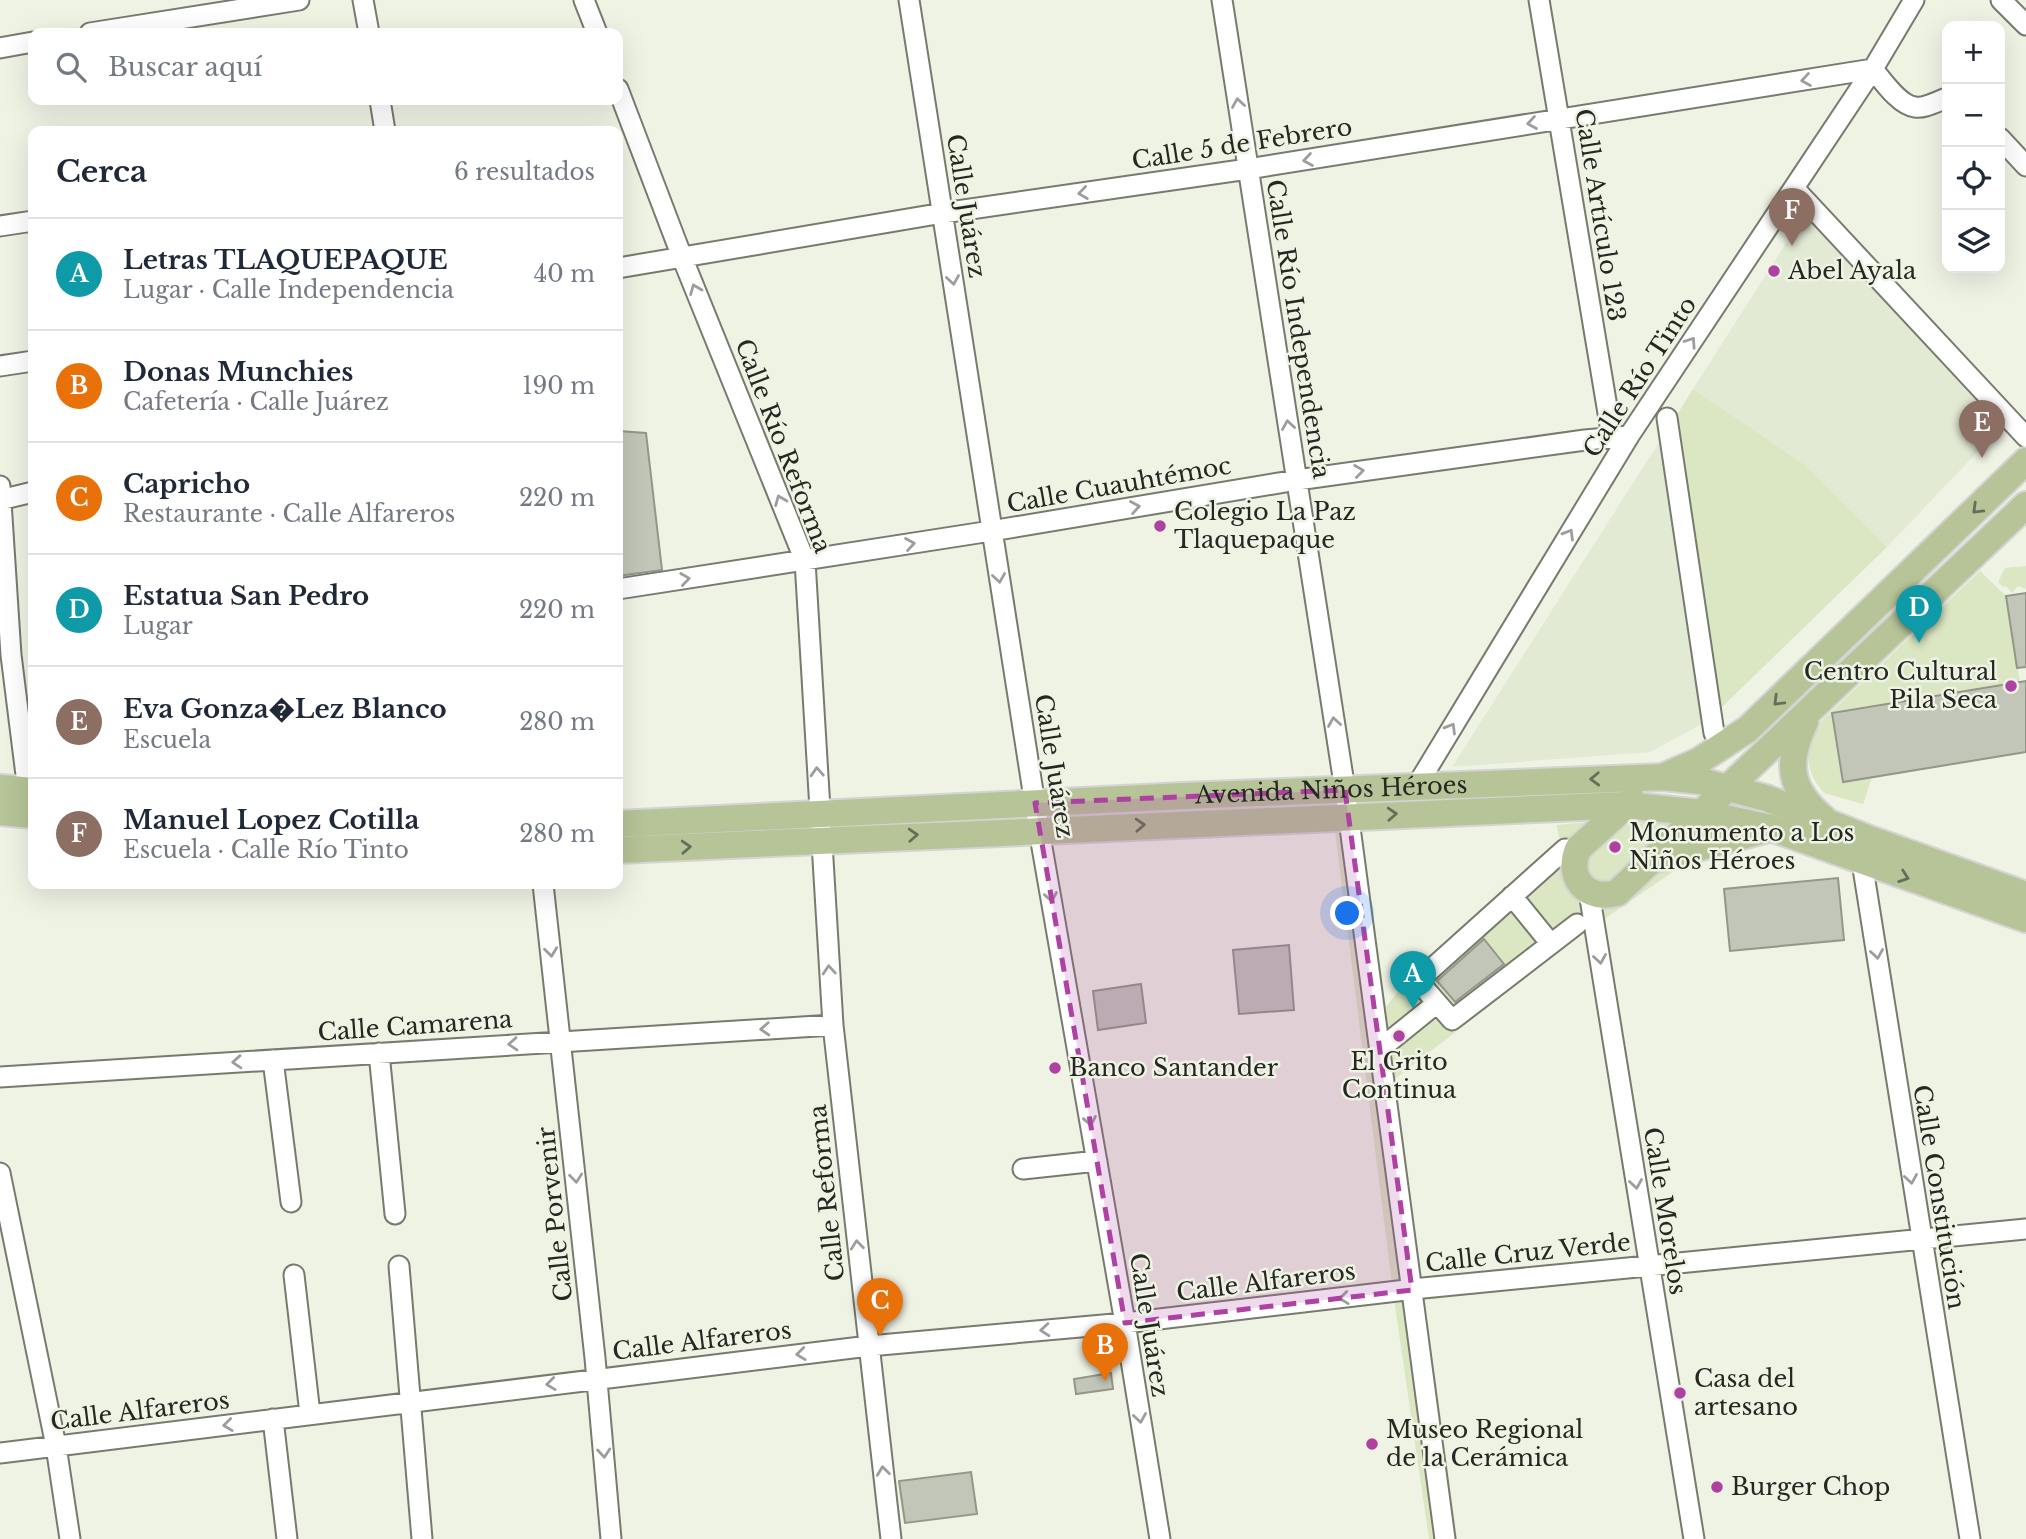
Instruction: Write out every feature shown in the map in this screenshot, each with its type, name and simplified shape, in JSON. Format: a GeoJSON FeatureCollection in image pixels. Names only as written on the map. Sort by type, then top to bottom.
{"type":"FeatureCollection","features":[{"type":"Feature","properties":{"kind":"main road"},"geometry":{"type":"LineString","coordinates":[[2026,461],[1748,729],[1699,761],[1663,777],[1626,805],[1578,849],[1574,868],[1576,878],[1589,892],[1598,895],[1617,893],[2026,505]]}},
{"type":"Feature","properties":{"kind":"main road"},"geometry":{"type":"LineString","coordinates":[[1812,710],[1794,748],[1793,775],[1804,799],[1830,823]]}},
{"type":"Feature","properties":{"kind":"main road","name":"Avenida Niños Héroes"},"geometry":{"type":"LineString","coordinates":[[623,824],[1035,803],[1663,777],[1730,788],[1766,798],[2026,895]]}},
{"type":"Feature","properties":{"kind":"main road"},"geometry":{"type":"LineString","coordinates":[[0,788],[28,798]]}},
{"type":"Feature","properties":{"kind":"main road"},"geometry":{"type":"LineString","coordinates":[[0,812],[28,800]]}},
{"type":"Feature","properties":{"kind":"main road","name":"Avenida Niños Héroes"},"geometry":{"type":"LineString","coordinates":[[623,850],[1626,805],[1701,813],[1771,828],[2026,919]]}},
{"type":"Feature","properties":{"kind":"main road"},"geometry":{"type":"LineString","coordinates":[[1652,860],[1771,828]]}},
{"type":"Feature","properties":{"kind":"street"},"geometry":{"type":"LineString","coordinates":[[122,28],[299,0]]}},
{"type":"Feature","properties":{"kind":"street"},"geometry":{"type":"LineString","coordinates":[[363,0],[368,28]]}},
{"type":"Feature","properties":{"kind":"street"},"geometry":{"type":"LineString","coordinates":[[584,0],[595,28]]}},
{"type":"Feature","properties":{"kind":"street","name":"Calle Juárez"},"geometry":{"type":"LineString","coordinates":[[908,0],[1039,830],[1160,1539]]}},
{"type":"Feature","properties":{"kind":"street","name":"Calle Río Independencia"},"geometry":{"type":"LineString","coordinates":[[1222,0],[1345,790],[1445,1539]]}},
{"type":"Feature","properties":{"kind":"street","name":"Calle Artículo 123"},"geometry":{"type":"LineString","coordinates":[[1539,0],[1621,437]]}},
{"type":"Feature","properties":{"kind":"street","name":"Calle Río Tinto"},"geometry":{"type":"LineString","coordinates":[[1416,787],[1621,437],[1794,188],[1873,69],[1914,0]]}},
{"type":"Feature","properties":{"kind":"street"},"geometry":{"type":"LineString","coordinates":[[2001,0],[2026,25]]}},
{"type":"Feature","properties":{"kind":"street"},"geometry":{"type":"LineString","coordinates":[[0,47],[28,43]]}},
{"type":"Feature","properties":{"kind":"street"},"geometry":{"type":"LineString","coordinates":[[1873,69],[1911,106],[1921,107],[1942,100]]}},
{"type":"Feature","properties":{"kind":"street","name":"Calle 5 de Febrero"},"geometry":{"type":"LineString","coordinates":[[623,267],[943,213],[1248,169],[1873,69]]}},
{"type":"Feature","properties":{"kind":"street","name":"Calle Río Reforma"},"geometry":{"type":"LineString","coordinates":[[623,102],[682,257],[805,561],[821,840]]}},
{"type":"Feature","properties":{"kind":"street"},"geometry":{"type":"LineString","coordinates":[[381,105],[385,126]]}},
{"type":"Feature","properties":{"kind":"street"},"geometry":{"type":"LineString","coordinates":[[2005,143],[2026,166]]}},
{"type":"Feature","properties":{"kind":"street"},"geometry":{"type":"LineString","coordinates":[[1794,188],[2026,437]]}},
{"type":"Feature","properties":{"kind":"street"},"geometry":{"type":"LineString","coordinates":[[0,226],[28,221]]}},
{"type":"Feature","properties":{"kind":"street"},"geometry":{"type":"LineString","coordinates":[[0,366],[28,362]]}},
{"type":"Feature","properties":{"kind":"street"},"geometry":{"type":"LineString","coordinates":[[1667,418],[1714,733]]}},
{"type":"Feature","properties":{"kind":"street","name":"Calle Cuauhtémoc"},"geometry":{"type":"LineString","coordinates":[[623,588],[1297,480],[1621,437]]}},
{"type":"Feature","properties":{"kind":"street"},"geometry":{"type":"LineString","coordinates":[[28,493],[1,496],[6,655],[28,782]]}},
{"type":"Feature","properties":{"kind":"street","name":"Calle Reforma"},"geometry":{"type":"LineString","coordinates":[[821,840],[833,1026],[891,1539]]}},
{"type":"Feature","properties":{"kind":"street"},"geometry":{"type":"LineString","coordinates":[[1565,849],[1418,981],[1452,1020],[1577,924]]}},
{"type":"Feature","properties":{"kind":"street","name":"Calle Constitución"},"geometry":{"type":"LineString","coordinates":[[1862,862],[1970,1539]]}},
{"type":"Feature","properties":{"kind":"street","name":"Calle Porvenir"},"geometry":{"type":"LineString","coordinates":[[544,889],[597,1378],[611,1539]]}},
{"type":"Feature","properties":{"kind":"street","name":"Calle Morelos"},"geometry":{"type":"LineString","coordinates":[[1589,892],[1694,1539]]}},
{"type":"Feature","properties":{"kind":"street"},"geometry":{"type":"LineString","coordinates":[[1512,896],[1551,944]]}},
{"type":"Feature","properties":{"kind":"street"},"geometry":{"type":"LineString","coordinates":[[1380,1049],[1437,1003]]}},
{"type":"Feature","properties":{"kind":"street","name":"Calle Camarena"},"geometry":{"type":"LineString","coordinates":[[0,1077],[833,1026]]}},
{"type":"Feature","properties":{"kind":"street"},"geometry":{"type":"LineString","coordinates":[[379,1053],[395,1214]]}},
{"type":"Feature","properties":{"kind":"street"},"geometry":{"type":"LineString","coordinates":[[274,1060],[291,1202]]}},
{"type":"Feature","properties":{"kind":"street"},"geometry":{"type":"LineString","coordinates":[[1023,1169],[1097,1161]]}},
{"type":"Feature","properties":{"kind":"street"},"geometry":{"type":"LineString","coordinates":[[0,1173],[55,1446],[70,1539]]}},
{"type":"Feature","properties":{"kind":"street","name":"Calle Cruz Verde"},"geometry":{"type":"LineString","coordinates":[[1412,1290],[2026,1229]]}},
{"type":"Feature","properties":{"kind":"street"},"geometry":{"type":"LineString","coordinates":[[399,1266],[422,1539]]}},
{"type":"Feature","properties":{"kind":"street"},"geometry":{"type":"LineString","coordinates":[[294,1275],[310,1414]]}},
{"type":"Feature","properties":{"kind":"street","name":"Calle Alfareros"},"geometry":{"type":"LineString","coordinates":[[0,1453],[869,1346],[1125,1323],[1412,1290]]}},
{"type":"Feature","properties":{"kind":"street"},"geometry":{"type":"LineString","coordinates":[[274,1419],[287,1539]]}},
{"type":"Feature","properties":{"kind":"highlighted area"},"geometry":{"type":"Polygon","coordinates":[[[1345,790],[1412,1290],[1125,1323],[1035,803],[1345,790]]]}},
{"type":"Feature","properties":{"kind":"shaded area"},"geometry":{"type":"Polygon","coordinates":[[[1804,215],[1981,404],[1982,447],[1887,547],[1805,465],[1693,389],[1804,215]]]}},
{"type":"Feature","properties":{"kind":"shaded area"},"geometry":{"type":"Polygon","coordinates":[[[1665,433],[1704,723],[1650,752],[1452,767],[1665,433]]]}},
{"type":"Feature","properties":{"kind":"green space"},"geometry":{"type":"Polygon","coordinates":[[[1693,389],[1805,465],[1887,547],[1719,710],[1675,418],[1693,389]]]}},
{"type":"Feature","properties":{"kind":"green space"},"geometry":{"type":"Polygon","coordinates":[[[2026,566],[2026,589],[2018,586],[2012,593],[1998,582],[2005,568],[2026,566]]]}},
{"type":"Feature","properties":{"kind":"green space"},"geometry":{"type":"Polygon","coordinates":[[[1980,571],[2006,596],[2020,682],[1832,713],[1843,781],[1872,777],[1863,804],[1824,793],[1810,769],[1809,754],[1815,727],[1980,571]]]}},
{"type":"Feature","properties":{"kind":"green space"},"geometry":{"type":"Polygon","coordinates":[[[1640,817],[1666,822],[1679,843],[1677,869],[1575,939],[1395,1079],[1457,1539],[1429,1539],[1393,1292],[1335,832],[1362,832],[1386,1007],[1414,970],[1560,844],[1557,825],[1640,817]]]}},
{"type":"Feature","properties":{"kind":"building"},"geometry":{"type":"Polygon","coordinates":[[[623,431],[646,433],[662,570],[623,575],[623,431]]]}},
{"type":"Feature","properties":{"kind":"building"},"geometry":{"type":"Polygon","coordinates":[[[2026,593],[2026,667],[2017,668],[2006,596],[2026,593]]]}},
{"type":"Feature","properties":{"kind":"building","name":"Centro Cultural Pila Seca"},"geometry":{"type":"Polygon","coordinates":[[[2026,681],[2026,752],[1843,782],[1832,713],[2026,681]]]}},
{"type":"Feature","properties":{"kind":"building"},"geometry":{"type":"Polygon","coordinates":[[[1838,878],[1844,940],[1730,951],[1724,889],[1838,878]]]}},
{"type":"Feature","properties":{"kind":"building"},"geometry":{"type":"Polygon","coordinates":[[[1484,939],[1504,964],[1455,1002],[1437,981],[1484,939]]]}},
{"type":"Feature","properties":{"kind":"building"},"geometry":{"type":"Polygon","coordinates":[[[1289,945],[1294,1010],[1239,1014],[1233,950],[1289,945]]]}},
{"type":"Feature","properties":{"kind":"building"},"geometry":{"type":"Polygon","coordinates":[[[1141,984],[1146,1023],[1098,1030],[1093,991],[1141,984]]]}},
{"type":"Feature","properties":{"kind":"building"},"geometry":{"type":"Polygon","coordinates":[[[1111,1373],[1113,1389],[1076,1394],[1074,1379],[1111,1373]]]}},
{"type":"Feature","properties":{"kind":"building"},"geometry":{"type":"Polygon","coordinates":[[[971,1472],[977,1514],[905,1523],[899,1481],[971,1472]]]}},
{"type":"Feature","properties":{"kind":"place","name":"Manuel Lopez Cotilla"},"geometry":{"type":"Point","coordinates":[1792,246]}},
{"type":"Feature","properties":{"kind":"place","name":"Abel Ayala"},"geometry":{"type":"Point","coordinates":[1774,271]}},
{"type":"Feature","properties":{"kind":"place","name":"Eva Gonza�Lez Blanco"},"geometry":{"type":"Point","coordinates":[1982,458]}},
{"type":"Feature","properties":{"kind":"place","name":"Colegio La Paz Tlaquepaque"},"geometry":{"type":"Point","coordinates":[1160,526]}},
{"type":"Feature","properties":{"kind":"place","name":"Estatua San Pedro"},"geometry":{"type":"Point","coordinates":[1919,643]}},
{"type":"Feature","properties":{"kind":"place","name":"Centro Cultural Pila Seca"},"geometry":{"type":"Point","coordinates":[2011,686]}},
{"type":"Feature","properties":{"kind":"place","name":"Monumento a Los Niños Héroes"},"geometry":{"type":"Point","coordinates":[1615,847]}},
{"type":"Feature","properties":{"kind":"place","name":"Letras TLAQUEPAQUE"},"geometry":{"type":"Point","coordinates":[1413,1009]}},
{"type":"Feature","properties":{"kind":"place","name":"El Grito Continua"},"geometry":{"type":"Point","coordinates":[1399,1036]}},
{"type":"Feature","properties":{"kind":"place","name":"Banco Santander"},"geometry":{"type":"Point","coordinates":[1055,1068]}},
{"type":"Feature","properties":{"kind":"place","name":"Capricho"},"geometry":{"type":"Point","coordinates":[880,1336]}},
{"type":"Feature","properties":{"kind":"place","name":"Donas Munchies"},"geometry":{"type":"Point","coordinates":[1105,1381]}},
{"type":"Feature","properties":{"kind":"place","name":"Casa del artesano"},"geometry":{"type":"Point","coordinates":[1680,1393]}},
{"type":"Feature","properties":{"kind":"place","name":"Museo Regional de la Cerámica"},"geometry":{"type":"Point","coordinates":[1372,1444]}},
{"type":"Feature","properties":{"kind":"place","name":"Burger Chop"},"geometry":{"type":"Point","coordinates":[1717,1487]}}]}
